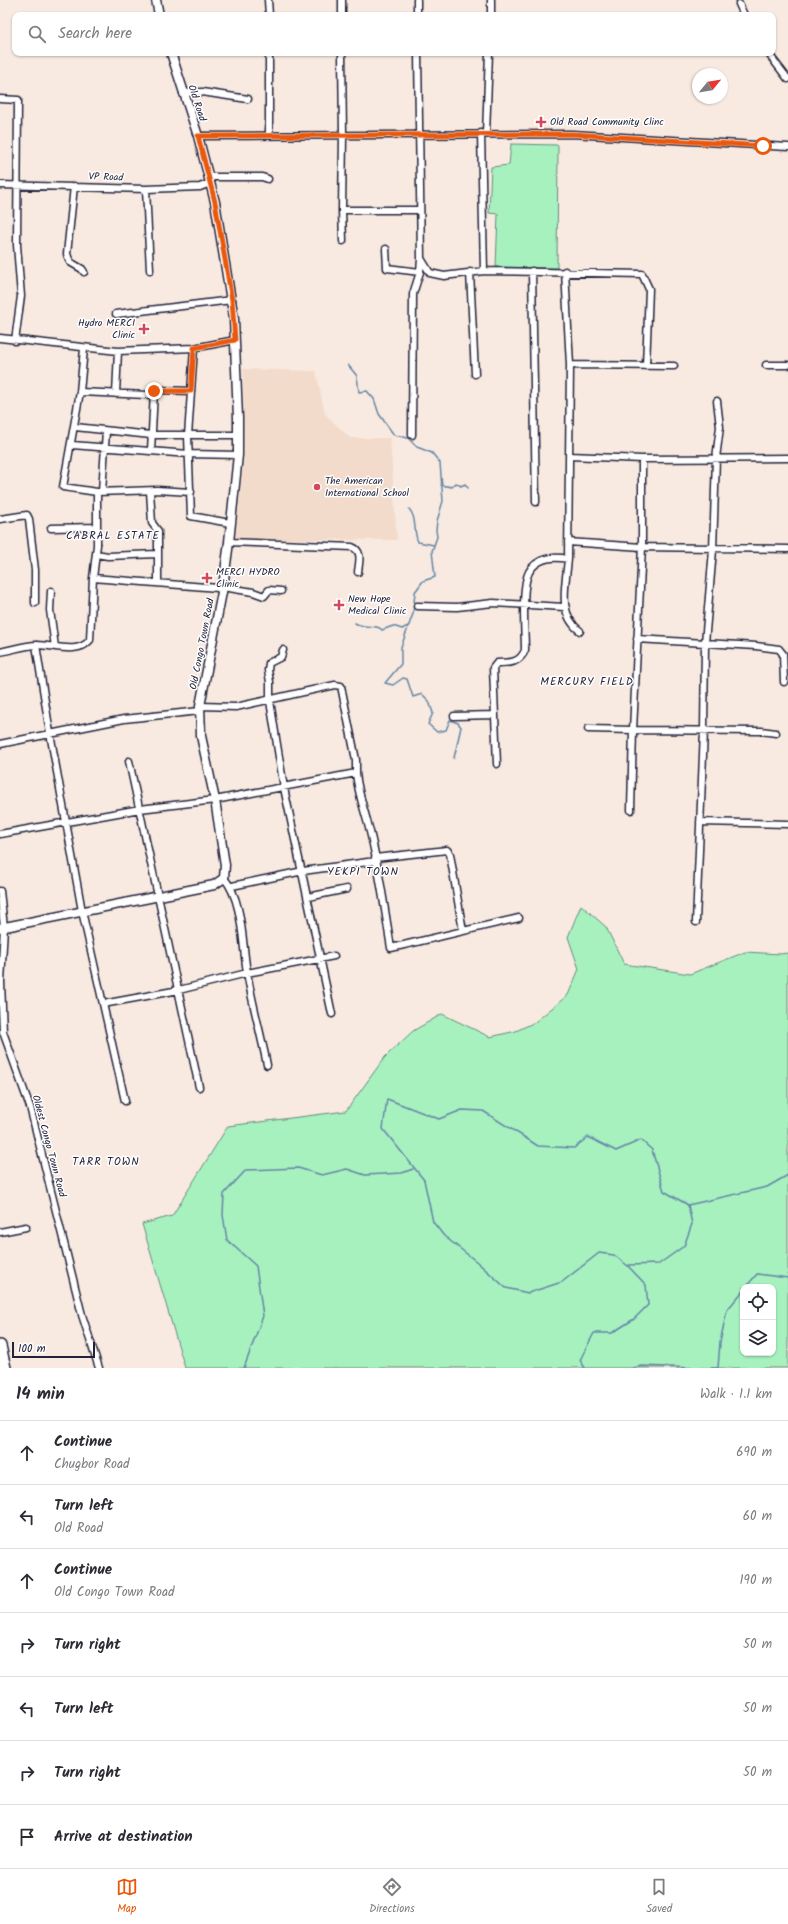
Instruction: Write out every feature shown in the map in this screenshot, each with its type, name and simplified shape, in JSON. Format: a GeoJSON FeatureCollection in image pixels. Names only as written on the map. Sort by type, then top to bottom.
{"type":"FeatureCollection","features":[{"type":"Feature","properties":{"kind":"highway"},"geometry":{"type":"LineString","coordinates":[[0,1346],[5,1368]]}},
{"type":"Feature","properties":{"kind":"street"},"geometry":{"type":"LineString","coordinates":[[156,0],[158,12]]}},
{"type":"Feature","properties":{"kind":"street"},"geometry":{"type":"LineString","coordinates":[[268,0],[269,12]]}},
{"type":"Feature","properties":{"kind":"street"},"geometry":{"type":"LineString","coordinates":[[342,0],[342,12]]}},
{"type":"Feature","properties":{"kind":"street"},"geometry":{"type":"LineString","coordinates":[[417,0],[417,12]]}},
{"type":"Feature","properties":{"kind":"street"},"geometry":{"type":"LineString","coordinates":[[491,0],[491,12]]}},
{"type":"Feature","properties":{"kind":"street"},"geometry":{"type":"LineString","coordinates":[[739,4],[743,12]]}},
{"type":"Feature","properties":{"kind":"street","name":"Old Road"},"geometry":{"type":"LineString","coordinates":[[172,56],[198,136],[210,180]]}},
{"type":"Feature","properties":{"kind":"street"},"geometry":{"type":"LineString","coordinates":[[269,56],[269,135]]}},
{"type":"Feature","properties":{"kind":"street"},"geometry":{"type":"LineString","coordinates":[[342,56],[343,241]]}},
{"type":"Feature","properties":{"kind":"street"},"geometry":{"type":"LineString","coordinates":[[412,435],[413,294],[420,272],[421,259],[419,210],[418,56]]}},
{"type":"Feature","properties":{"kind":"street"},"geometry":{"type":"LineString","coordinates":[[484,271],[484,134],[489,56]]}},
{"type":"Feature","properties":{"kind":"street"},"geometry":{"type":"LineString","coordinates":[[770,56],[788,79]]}},
{"type":"Feature","properties":{"kind":"street"},"geometry":{"type":"LineString","coordinates":[[184,93],[202,92],[248,99]]}},
{"type":"Feature","properties":{"kind":"street"},"geometry":{"type":"LineString","coordinates":[[0,99],[18,100],[17,245],[21,296],[15,341]]}},
{"type":"Feature","properties":{"kind":"street"},"geometry":{"type":"LineString","coordinates":[[198,136],[572,134],[788,147]]}},
{"type":"Feature","properties":{"kind":"street","name":"VP Road"},"geometry":{"type":"LineString","coordinates":[[0,185],[146,189],[200,187],[210,180],[262,177],[268,179]]}},
{"type":"Feature","properties":{"kind":"street","name":"Old Congo Town Road"},"geometry":{"type":"LineString","coordinates":[[210,180],[232,300],[235,340],[238,435],[238,455],[229,542],[200,708],[201,736],[215,800],[225,865],[224,878]]}},
{"type":"Feature","properties":{"kind":"street"},"geometry":{"type":"LineString","coordinates":[[74,186],[67,254],[70,262],[82,269],[84,272]]}},
{"type":"Feature","properties":{"kind":"street"},"geometry":{"type":"LineString","coordinates":[[146,189],[150,270]]}},
{"type":"Feature","properties":{"kind":"street"},"geometry":{"type":"LineString","coordinates":[[342,210],[419,210]]}},
{"type":"Feature","properties":{"kind":"street"},"geometry":{"type":"LineString","coordinates":[[386,249],[387,268],[420,272]]}},
{"type":"Feature","properties":{"kind":"street"},"geometry":{"type":"LineString","coordinates":[[421,259],[430,273],[444,276],[484,271],[565,271],[642,274],[650,289],[646,366]]}},
{"type":"Feature","properties":{"kind":"street"},"geometry":{"type":"LineString","coordinates":[[532,271],[536,502]]}},
{"type":"Feature","properties":{"kind":"street"},"geometry":{"type":"LineString","coordinates":[[565,271],[570,365],[570,456],[568,559],[564,607],[571,624],[580,631]]}},
{"type":"Feature","properties":{"kind":"street"},"geometry":{"type":"LineString","coordinates":[[470,272],[475,374]]}},
{"type":"Feature","properties":{"kind":"street"},"geometry":{"type":"LineString","coordinates":[[116,314],[232,300]]}},
{"type":"Feature","properties":{"kind":"street"},"geometry":{"type":"LineString","coordinates":[[0,338],[84,349],[118,351],[194,348],[235,340]]}},
{"type":"Feature","properties":{"kind":"street"},"geometry":{"type":"LineString","coordinates":[[194,348],[188,436],[191,516],[230,522]]}},
{"type":"Feature","properties":{"kind":"street"},"geometry":{"type":"LineString","coordinates":[[84,349],[75,427],[63,487],[99,492],[191,492]]}},
{"type":"Feature","properties":{"kind":"street"},"geometry":{"type":"LineString","coordinates":[[116,394],[118,351]]}},
{"type":"Feature","properties":{"kind":"street"},"geometry":{"type":"LineString","coordinates":[[570,365],[674,366]]}},
{"type":"Feature","properties":{"kind":"street"},"geometry":{"type":"LineString","coordinates":[[766,365],[788,365]]}},
{"type":"Feature","properties":{"kind":"street"},"geometry":{"type":"LineString","coordinates":[[80,392],[147,395],[154,391],[191,391]]}},
{"type":"Feature","properties":{"kind":"street"},"geometry":{"type":"LineString","coordinates":[[151,451],[154,391]]}},
{"type":"Feature","properties":{"kind":"street"},"geometry":{"type":"LineString","coordinates":[[696,922],[704,731],[705,643],[714,550],[716,458],[720,427],[717,401]]}},
{"type":"Feature","properties":{"kind":"street"},"geometry":{"type":"LineString","coordinates":[[75,427],[106,431],[188,436],[238,435]]}},
{"type":"Feature","properties":{"kind":"street"},"geometry":{"type":"LineString","coordinates":[[0,652],[36,645],[77,648],[85,646],[90,640],[93,578],[96,554],[96,527],[106,431]]}},
{"type":"Feature","properties":{"kind":"street"},"geometry":{"type":"LineString","coordinates":[[72,445],[189,454],[238,455]]}},
{"type":"Feature","properties":{"kind":"street"},"geometry":{"type":"LineString","coordinates":[[570,456],[642,459],[788,458]]}},
{"type":"Feature","properties":{"kind":"street"},"geometry":{"type":"LineString","coordinates":[[631,810],[633,730],[642,547],[642,459]]}},
{"type":"Feature","properties":{"kind":"street"},"geometry":{"type":"LineString","coordinates":[[150,491],[152,523],[158,531],[158,583]]}},
{"type":"Feature","properties":{"kind":"street"},"geometry":{"type":"LineString","coordinates":[[0,519],[21,514],[27,515],[29,519],[35,570],[35,603]]}},
{"type":"Feature","properties":{"kind":"street"},"geometry":{"type":"LineString","coordinates":[[51,528],[96,527]]}},
{"type":"Feature","properties":{"kind":"street"},"geometry":{"type":"LineString","coordinates":[[229,542],[352,547],[357,549],[359,552],[358,572]]}},
{"type":"Feature","properties":{"kind":"street"},"geometry":{"type":"LineString","coordinates":[[568,542],[714,550],[788,550]]}},
{"type":"Feature","properties":{"kind":"street"},"geometry":{"type":"LineString","coordinates":[[96,554],[108,556],[157,554]]}},
{"type":"Feature","properties":{"kind":"street"},"geometry":{"type":"LineString","coordinates":[[497,764],[493,668],[497,663],[516,662],[522,657],[525,650],[526,583],[529,572],[539,562],[547,558],[555,557],[568,559]]}},
{"type":"Feature","properties":{"kind":"street"},"geometry":{"type":"LineString","coordinates":[[93,578],[218,588],[254,592],[264,596],[269,590],[280,591]]}},
{"type":"Feature","properties":{"kind":"street"},"geometry":{"type":"LineString","coordinates":[[51,591],[50,610],[55,647]]}},
{"type":"Feature","properties":{"kind":"street"},"geometry":{"type":"LineString","coordinates":[[417,606],[456,607],[493,603],[564,607]]}},
{"type":"Feature","properties":{"kind":"street"},"geometry":{"type":"LineString","coordinates":[[638,640],[756,646],[779,649],[783,654],[784,682]]}},
{"type":"Feature","properties":{"kind":"street"},"geometry":{"type":"LineString","coordinates":[[36,645],[50,733],[82,911],[125,1101]]}},
{"type":"Feature","properties":{"kind":"street"},"geometry":{"type":"LineString","coordinates":[[283,650],[281,657],[269,663],[270,701],[284,788],[303,871],[332,1014]]}},
{"type":"Feature","properties":{"kind":"street"},"geometry":{"type":"LineString","coordinates":[[0,744],[124,719],[200,708],[236,707],[270,701],[335,685],[341,686],[356,760],[357,789],[371,836],[380,879],[391,948],[519,918]]}},
{"type":"Feature","properties":{"kind":"street"},"geometry":{"type":"LineString","coordinates":[[454,716],[494,715]]}},
{"type":"Feature","properties":{"kind":"street"},"geometry":{"type":"LineString","coordinates":[[588,729],[761,731],[776,733]]}},
{"type":"Feature","properties":{"kind":"street"},"geometry":{"type":"LineString","coordinates":[[129,761],[199,1088]]}},
{"type":"Feature","properties":{"kind":"street"},"geometry":{"type":"LineString","coordinates":[[0,834],[140,809],[215,800],[356,773]]}},
{"type":"Feature","properties":{"kind":"street"},"geometry":{"type":"LineString","coordinates":[[700,822],[788,824]]}},
{"type":"Feature","properties":{"kind":"street"},"geometry":{"type":"LineString","coordinates":[[232,886],[303,871],[375,859],[447,850],[450,854],[463,931]]}},
{"type":"Feature","properties":{"kind":"street"},"geometry":{"type":"LineString","coordinates":[[2,927],[214,885],[224,878],[232,886],[237,905],[247,973],[267,1065]]}},
{"type":"Feature","properties":{"kind":"street"},"geometry":{"type":"LineString","coordinates":[[308,897],[347,889]]}},
{"type":"Feature","properties":{"kind":"street","name":"Oldest Congo Town Road"},"geometry":{"type":"LineString","coordinates":[[0,891],[2,927],[1,982],[3,1032],[30,1107],[82,1315],[99,1368]]}},
{"type":"Feature","properties":{"kind":"street"},"geometry":{"type":"LineString","coordinates":[[103,1004],[179,990],[247,973],[334,956]]}},
{"type":"Feature","properties":{"kind":"street"},"geometry":{"type":"LineString","coordinates":[[0,1232],[26,1227]]}},
{"type":"Feature","properties":{"kind":"shaded area","name":"The American International School"},"geometry":{"type":"Polygon","coordinates":[[[243,369],[316,371],[325,414],[350,438],[390,438],[397,540],[235,539],[245,451],[243,369]]]}},
{"type":"Feature","properties":{"kind":"green space"},"geometry":{"type":"Polygon","coordinates":[[[511,144],[558,145],[557,268],[496,267],[498,214],[489,213],[491,167],[509,165],[511,144]]]}},
{"type":"Feature","properties":{"kind":"green space"},"geometry":{"type":"Polygon","coordinates":[[[581,905],[606,927],[624,964],[690,974],[745,952],[788,953],[788,1368],[185,1368],[142,1224],[172,1216],[228,1126],[346,1111],[385,1057],[413,1031],[442,1014],[490,1037],[516,1031],[535,1022],[568,995],[579,969],[568,937],[581,905]]]}},
{"type":"Feature","properties":{"kind":"waterway"},"geometry":{"type":"LineString","coordinates":[[348,365],[357,376],[359,392],[367,391],[374,399],[379,414],[394,435],[408,438],[417,447],[432,453],[440,463],[443,501],[437,521],[437,537],[432,551],[435,577],[423,581],[415,592],[413,614],[401,647],[401,664],[385,683],[393,685],[403,678],[407,679],[413,697],[422,694],[429,701],[433,713],[428,724],[437,732],[446,730],[450,720],[458,723],[461,727],[454,758]]}},
{"type":"Feature","properties":{"kind":"waterway"},"geometry":{"type":"LineString","coordinates":[[441,485],[452,487],[456,483],[461,486],[465,484],[468,488]]}},
{"type":"Feature","properties":{"kind":"waterway"},"geometry":{"type":"LineString","coordinates":[[409,509],[413,516],[418,542],[434,545]]}},
{"type":"Feature","properties":{"kind":"waterway"},"geometry":{"type":"LineString","coordinates":[[355,623],[363,626],[377,627],[382,630],[393,626],[402,629],[408,626]]}},
{"type":"Feature","properties":{"kind":"waterway"},"geometry":{"type":"LineString","coordinates":[[585,1368],[580,1360],[594,1333],[612,1333],[634,1319],[648,1305],[646,1285],[628,1266],[614,1255],[599,1253],[562,1282],[528,1293],[506,1288],[477,1262],[444,1236],[433,1222],[424,1180],[383,1129],[387,1099],[439,1119],[462,1110],[483,1111],[538,1146],[574,1148],[588,1137],[616,1151],[641,1140],[652,1150],[664,1191],[688,1205],[767,1187],[788,1175]]}},
{"type":"Feature","properties":{"kind":"waterway"},"geometry":{"type":"LineString","coordinates":[[244,1368],[263,1316],[256,1266],[227,1240],[223,1215],[224,1194],[246,1170],[298,1168],[322,1175],[347,1169],[365,1175],[402,1173],[413,1169]]}},
{"type":"Feature","properties":{"kind":"waterway"},"geometry":{"type":"LineString","coordinates":[[629,1265],[659,1264],[684,1246],[692,1224],[688,1205]]}},
{"type":"Feature","properties":{"kind":"waterway"},"geometry":{"type":"LineString","coordinates":[[749,1284],[757,1274],[788,1278]]}},
{"type":"Feature","properties":{"kind":"waterway"},"geometry":{"type":"LineString","coordinates":[[718,1368],[720,1342],[727,1310],[740,1295]]}},
{"type":"Feature","properties":{"kind":"waterway"},"geometry":{"type":"LineString","coordinates":[[633,1368],[641,1366],[696,1368]]}},
{"type":"Feature","properties":{"kind":"waterway"},"geometry":{"type":"LineString","coordinates":[[712,1368],[718,1368]]}},
{"type":"Feature","properties":{"kind":"place","name":"Old Road Community Clinc"},"geometry":{"type":"Point","coordinates":[541,122]}},
{"type":"Feature","properties":{"kind":"place","name":"Hydro MERCI Clinic"},"geometry":{"type":"Point","coordinates":[144,329]}},
{"type":"Feature","properties":{"kind":"place","name":"The American International School"},"geometry":{"type":"Point","coordinates":[317,487]}},
{"type":"Feature","properties":{"kind":"place","name":"MERCI HYDRO Clinic"},"geometry":{"type":"Point","coordinates":[207,578]}},
{"type":"Feature","properties":{"kind":"place","name":"New Hope Medical Clinic"},"geometry":{"type":"Point","coordinates":[339,605]}},
{"type":"Feature","properties":{"kind":"district","name":"CABRAL ESTATE"},"geometry":{"type":"Point","coordinates":[113,536]}},
{"type":"Feature","properties":{"kind":"district","name":"MERCURY FIELD"},"geometry":{"type":"Point","coordinates":[587,682]}},
{"type":"Feature","properties":{"kind":"district","name":"YEKPI TOWN"},"geometry":{"type":"Point","coordinates":[363,872]}},
{"type":"Feature","properties":{"kind":"district","name":"TARR TOWN"},"geometry":{"type":"Point","coordinates":[106,1162]}},
{"type":"Feature","properties":{"kind":"route"},"geometry":{"type":"LineString","coordinates":[[154,391],[191,391],[194,348],[235,340],[232,300],[215,202],[198,136],[419,135],[481,133],[572,134],[763,146]]}}]}
